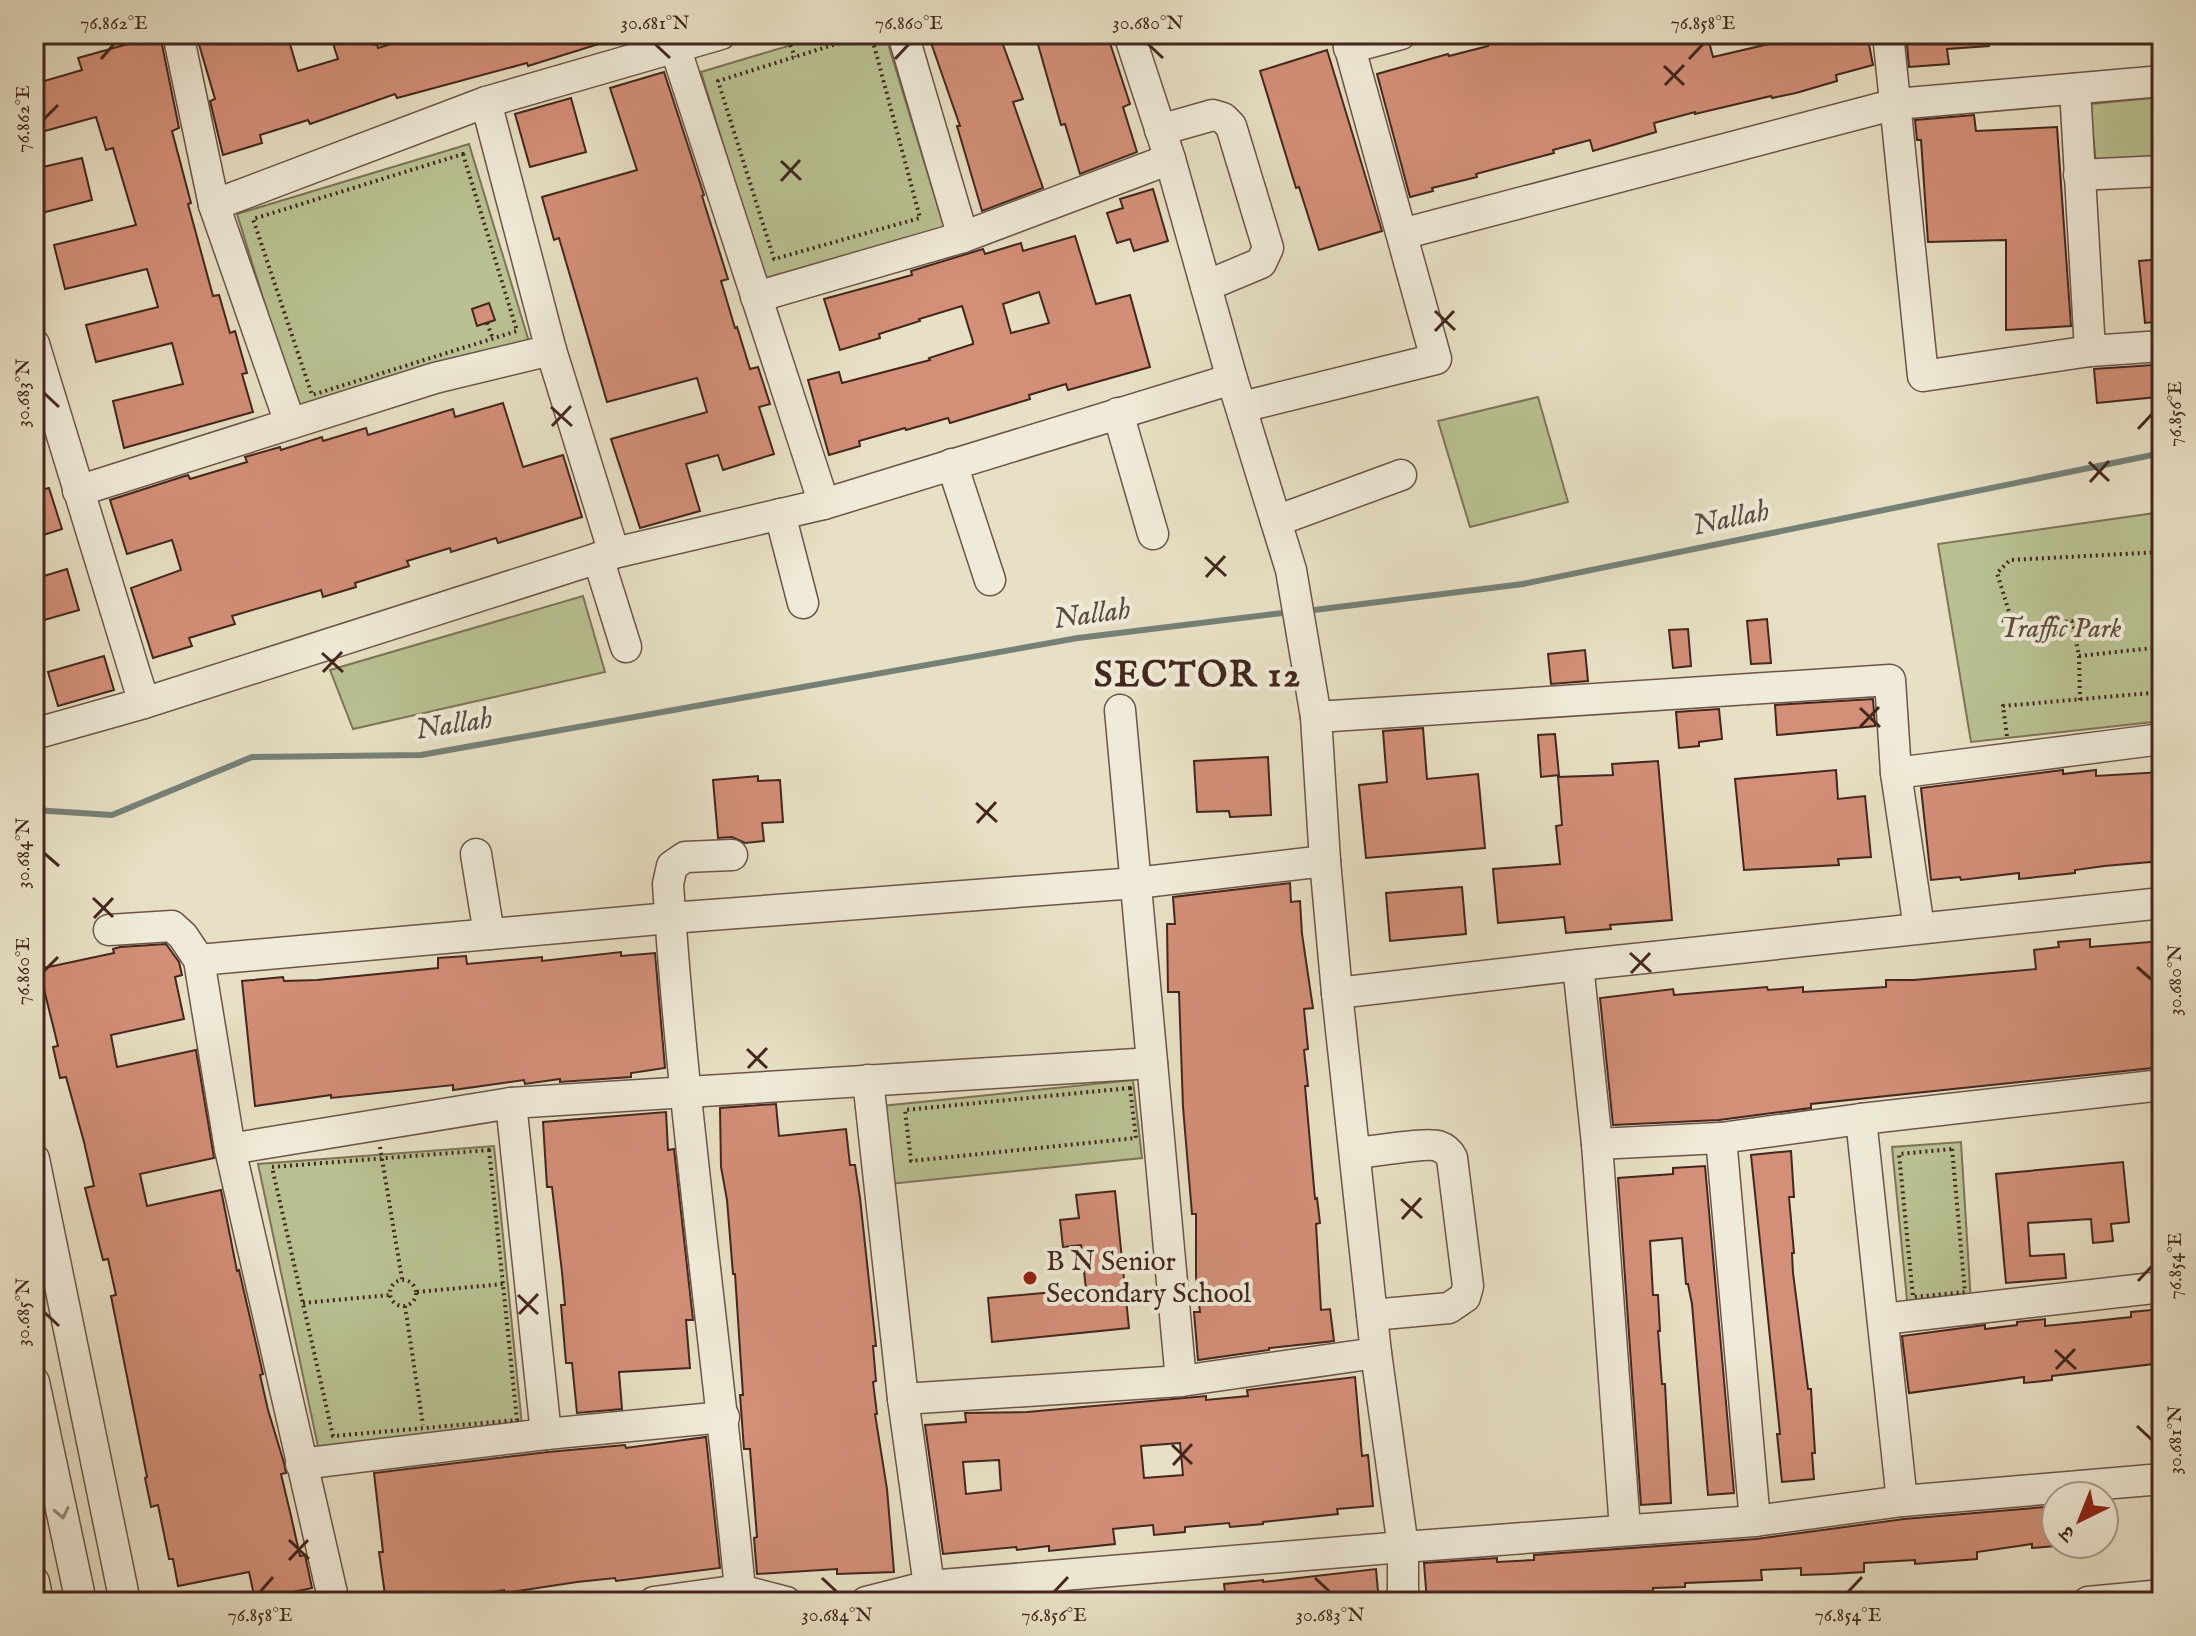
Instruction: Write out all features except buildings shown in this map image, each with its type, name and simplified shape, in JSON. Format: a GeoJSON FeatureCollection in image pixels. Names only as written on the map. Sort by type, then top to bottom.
{"type":"FeatureCollection","features":[{"type":"Feature","properties":{"kind":"street"},"geometry":{"type":"LineString","coordinates":[[178,34],[214,205],[290,423]]}},
{"type":"Feature","properties":{"kind":"street"},"geometry":{"type":"LineString","coordinates":[[214,205],[486,102],[721,34]]}},
{"type":"Feature","properties":{"kind":"street"},"geometry":{"type":"LineString","coordinates":[[903,34],[963,237]]}},
{"type":"Feature","properties":{"kind":"street"},"geometry":{"type":"LineString","coordinates":[[1129,34],[1170,159],[1232,379],[1291,570],[1316,717],[1337,993],[1376,1353],[1403,1547],[1403,1602]]}},
{"type":"Feature","properties":{"kind":"street"},"geometry":{"type":"LineString","coordinates":[[1242,407],[1436,359],[1347,41],[1401,34]]}},
{"type":"Feature","properties":{"kind":"street"},"geometry":{"type":"LineString","coordinates":[[1888,34],[1923,376],[2090,351],[2162,346]]}},
{"type":"Feature","properties":{"kind":"street"},"geometry":{"type":"LineString","coordinates":[[675,47],[824,504]]}},
{"type":"Feature","properties":{"kind":"street"},"geometry":{"type":"LineString","coordinates":[[1402,234],[1896,104],[2162,81]]}},
{"type":"Feature","properties":{"kind":"street"},"geometry":{"type":"LineString","coordinates":[[2075,89],[2090,351]]}},
{"type":"Feature","properties":{"kind":"street"},"geometry":{"type":"LineString","coordinates":[[486,102],[606,556],[626,647]]}},
{"type":"Feature","properties":{"kind":"street"},"geometry":{"type":"LineString","coordinates":[[1160,130],[1213,115],[1223,118],[1231,126],[1268,248],[1261,263],[1206,286]]}},
{"type":"Feature","properties":{"kind":"street"},"geometry":{"type":"LineString","coordinates":[[756,297],[963,237],[1170,159]]}},
{"type":"Feature","properties":{"kind":"street"},"geometry":{"type":"LineString","coordinates":[[2079,175],[2162,171]]}},
{"type":"Feature","properties":{"kind":"street"},"geometry":{"type":"LineString","coordinates":[[34,344],[144,703]]}},
{"type":"Feature","properties":{"kind":"street"},"geometry":{"type":"LineString","coordinates":[[78,491],[435,378],[551,350]]}},
{"type":"Feature","properties":{"kind":"street"},"geometry":{"type":"LineString","coordinates":[[34,734],[144,703],[606,556],[824,504],[1232,379]]}},
{"type":"Feature","properties":{"kind":"street"},"geometry":{"type":"LineString","coordinates":[[1118,413],[1153,534]]}},
{"type":"Feature","properties":{"kind":"street"},"geometry":{"type":"LineString","coordinates":[[952,464],[990,580]]}},
{"type":"Feature","properties":{"kind":"street"},"geometry":{"type":"LineString","coordinates":[[1276,521],[1401,475]]}},
{"type":"Feature","properties":{"kind":"street"},"geometry":{"type":"LineString","coordinates":[[780,514],[803,603]]}},
{"type":"Feature","properties":{"kind":"street"},"geometry":{"type":"LineString","coordinates":[[1316,717],[1890,680],[1896,773],[1919,928]]}},
{"type":"Feature","properties":{"kind":"street"},"geometry":{"type":"LineString","coordinates":[[1120,710],[1181,1381]]}},
{"type":"Feature","properties":{"kind":"street"},"geometry":{"type":"LineString","coordinates":[[1896,773],[2162,739]]}},
{"type":"Feature","properties":{"kind":"street"},"geometry":{"type":"LineString","coordinates":[[476,854],[489,934]]}},
{"type":"Feature","properties":{"kind":"street"},"geometry":{"type":"LineString","coordinates":[[732,855],[685,857],[672,866],[668,884],[686,1092],[724,1417],[740,1590]]}},
{"type":"Feature","properties":{"kind":"street"},"geometry":{"type":"LineString","coordinates":[[199,960],[670,918],[1136,883],[1325,861]]}},
{"type":"Feature","properties":{"kind":"street"},"geometry":{"type":"LineString","coordinates":[[1337,993],[2162,903]]}},
{"type":"Feature","properties":{"kind":"street"},"geometry":{"type":"LineString","coordinates":[[109,930],[172,926],[199,960],[230,1149],[334,1602]]}},
{"type":"Feature","properties":{"kind":"street"},"geometry":{"type":"LineString","coordinates":[[1578,965],[1597,1144],[1625,1529]]}},
{"type":"Feature","properties":{"kind":"street"},"geometry":{"type":"LineString","coordinates":[[230,1149],[511,1103],[1152,1063]]}},
{"type":"Feature","properties":{"kind":"street"},"geometry":{"type":"LineString","coordinates":[[868,1080],[903,1399],[929,1586]]}},
{"type":"Feature","properties":{"kind":"street"},"geometry":{"type":"LineString","coordinates":[[1597,1144],[1721,1138],[2162,1085]]}},
{"type":"Feature","properties":{"kind":"street"},"geometry":{"type":"LineString","coordinates":[[511,1103],[516,1282],[546,1434]]}},
{"type":"Feature","properties":{"kind":"street"},"geometry":{"type":"LineString","coordinates":[[1861,1119],[1902,1501]]}},
{"type":"Feature","properties":{"kind":"street"},"geometry":{"type":"LineString","coordinates":[[1721,1138],[1755,1521]]}},
{"type":"Feature","properties":{"kind":"street"},"geometry":{"type":"LineString","coordinates":[[1355,1153],[1427,1144],[1440,1146],[1449,1152],[1468,1286],[1465,1297],[1449,1308],[1372,1315]]}},
{"type":"Feature","properties":{"kind":"street"},"geometry":{"type":"LineString","coordinates":[[34,1159],[125,1602]]}},
{"type":"Feature","properties":{"kind":"street"},"geometry":{"type":"LineString","coordinates":[[1883,1319],[2162,1287]]}},
{"type":"Feature","properties":{"kind":"street"},"geometry":{"type":"LineString","coordinates":[[903,1399],[1181,1381],[1376,1353]]}},
{"type":"Feature","properties":{"kind":"street"},"geometry":{"type":"LineString","coordinates":[[34,1382],[81,1602]]}},
{"type":"Feature","properties":{"kind":"street"},"geometry":{"type":"LineString","coordinates":[[301,1464],[546,1434],[724,1417]]}},
{"type":"Feature","properties":{"kind":"street"},"geometry":{"type":"LineString","coordinates":[[866,1602],[929,1586],[1755,1521],[1902,1501],[2162,1479]]}},
{"type":"Feature","properties":{"kind":"street"},"geometry":{"type":"LineString","coordinates":[[34,1582],[38,1602]]}},
{"type":"Feature","properties":{"kind":"street"},"geometry":{"type":"LineString","coordinates":[[654,1602],[740,1590],[786,1602]]}},
{"type":"Feature","properties":{"kind":"street"},"geometry":{"type":"LineString","coordinates":[[2088,1602],[2162,1595]]}},
{"type":"Feature","properties":{"kind":"path"},"geometry":{"type":"LineString","coordinates":[[786,34],[795,57]]}},
{"type":"Feature","properties":{"kind":"path"},"geometry":{"type":"LineString","coordinates":[[870,34],[920,218],[774,259],[718,81],[870,34]]}},
{"type":"Feature","properties":{"kind":"path"},"geometry":{"type":"LineString","coordinates":[[463,154],[517,331],[493,339],[312,395],[253,219],[463,154]]}},
{"type":"Feature","properties":{"kind":"path"},"geometry":{"type":"LineString","coordinates":[[487,323],[493,339]]}},
{"type":"Feature","properties":{"kind":"path"},"geometry":{"type":"LineString","coordinates":[[2080,700],[2079,656],[2072,621],[2014,628],[1997,573],[2010,560],[2162,552]]}},
{"type":"Feature","properties":{"kind":"path"},"geometry":{"type":"LineString","coordinates":[[2079,656],[2162,647]]}},
{"type":"Feature","properties":{"kind":"path"},"geometry":{"type":"LineString","coordinates":[[2010,758],[2003,706],[2162,692]]}},
{"type":"Feature","properties":{"kind":"path"},"geometry":{"type":"LineString","coordinates":[[1130,1088],[1136,1138],[911,1161],[905,1110],[1130,1088]]}},
{"type":"Feature","properties":{"kind":"path"},"geometry":{"type":"LineString","coordinates":[[376,1125],[402,1279]]}},
{"type":"Feature","properties":{"kind":"path"},"geometry":{"type":"LineString","coordinates":[[1952,1149],[1965,1292],[1913,1297],[1899,1154],[1952,1149]]}},
{"type":"Feature","properties":{"kind":"path"},"geometry":{"type":"LineString","coordinates":[[489,1150],[516,1282],[517,1420],[333,1436],[272,1167],[489,1150]]}},
{"type":"Feature","properties":{"kind":"path"},"geometry":{"type":"LineString","coordinates":[[402,1279],[413,1284],[417,1292],[415,1300],[405,1306],[393,1302],[390,1295],[391,1286],[402,1279]]}},
{"type":"Feature","properties":{"kind":"path"},"geometry":{"type":"LineString","coordinates":[[417,1292],[516,1282]]}},
{"type":"Feature","properties":{"kind":"path"},"geometry":{"type":"LineString","coordinates":[[303,1303],[390,1295]]}},
{"type":"Feature","properties":{"kind":"path"},"geometry":{"type":"LineString","coordinates":[[405,1306],[424,1428]]}},
{"type":"Feature","properties":{"kind":"green space"},"geometry":{"type":"Polygon","coordinates":[[[828,34],[885,34],[945,230],[766,284],[701,72],[828,34]]]}},
{"type":"Feature","properties":{"kind":"green space"},"geometry":{"type":"Polygon","coordinates":[[[2162,97],[2162,158],[2096,164],[2090,104],[2162,97]]]}},
{"type":"Feature","properties":{"kind":"green space"},"geometry":{"type":"Polygon","coordinates":[[[469,144],[530,345],[299,415],[237,214],[469,144]]]}},
{"type":"Feature","properties":{"kind":"green space"},"geometry":{"type":"Polygon","coordinates":[[[1538,397],[1568,502],[1470,527],[1438,421],[1538,397]]]}},
{"type":"Feature","properties":{"kind":"green space","name":"Traffic Park"},"geometry":{"type":"Polygon","coordinates":[[[2162,512],[2162,721],[1971,742],[1938,544],[2162,512]]]}},
{"type":"Feature","properties":{"kind":"green space"},"geometry":{"type":"Polygon","coordinates":[[[583,596],[605,672],[353,729],[330,670],[583,596]]]}},
{"type":"Feature","properties":{"kind":"green space"},"geometry":{"type":"Polygon","coordinates":[[[1133,1080],[1142,1158],[890,1184],[882,1106],[1133,1080]]]}},
{"type":"Feature","properties":{"kind":"green space"},"geometry":{"type":"Polygon","coordinates":[[[1961,1142],[1971,1303],[1908,1310],[1892,1147],[1961,1142]]]}},
{"type":"Feature","properties":{"kind":"green space"},"geometry":{"type":"Polygon","coordinates":[[[494,1146],[523,1435],[320,1456],[258,1164],[494,1146]]]}},
{"type":"Feature","properties":{"kind":"waterway","name":"Nallah"},"geometry":{"type":"LineString","coordinates":[[1306,611],[1523,584],[2162,453]]}},
{"type":"Feature","properties":{"kind":"waterway","name":"Nallah"},"geometry":{"type":"LineString","coordinates":[[34,810],[112,815],[252,757],[421,755],[1078,638],[1291,612]]}},
{"type":"Feature","properties":{"kind":"place","name":"B N Senior Secondary School"},"geometry":{"type":"Point","coordinates":[1030,1278]}},
{"type":"Feature","properties":{"kind":"district","name":"SECTOR 12"},"geometry":{"type":"Point","coordinates":[1198,676]}}]}
